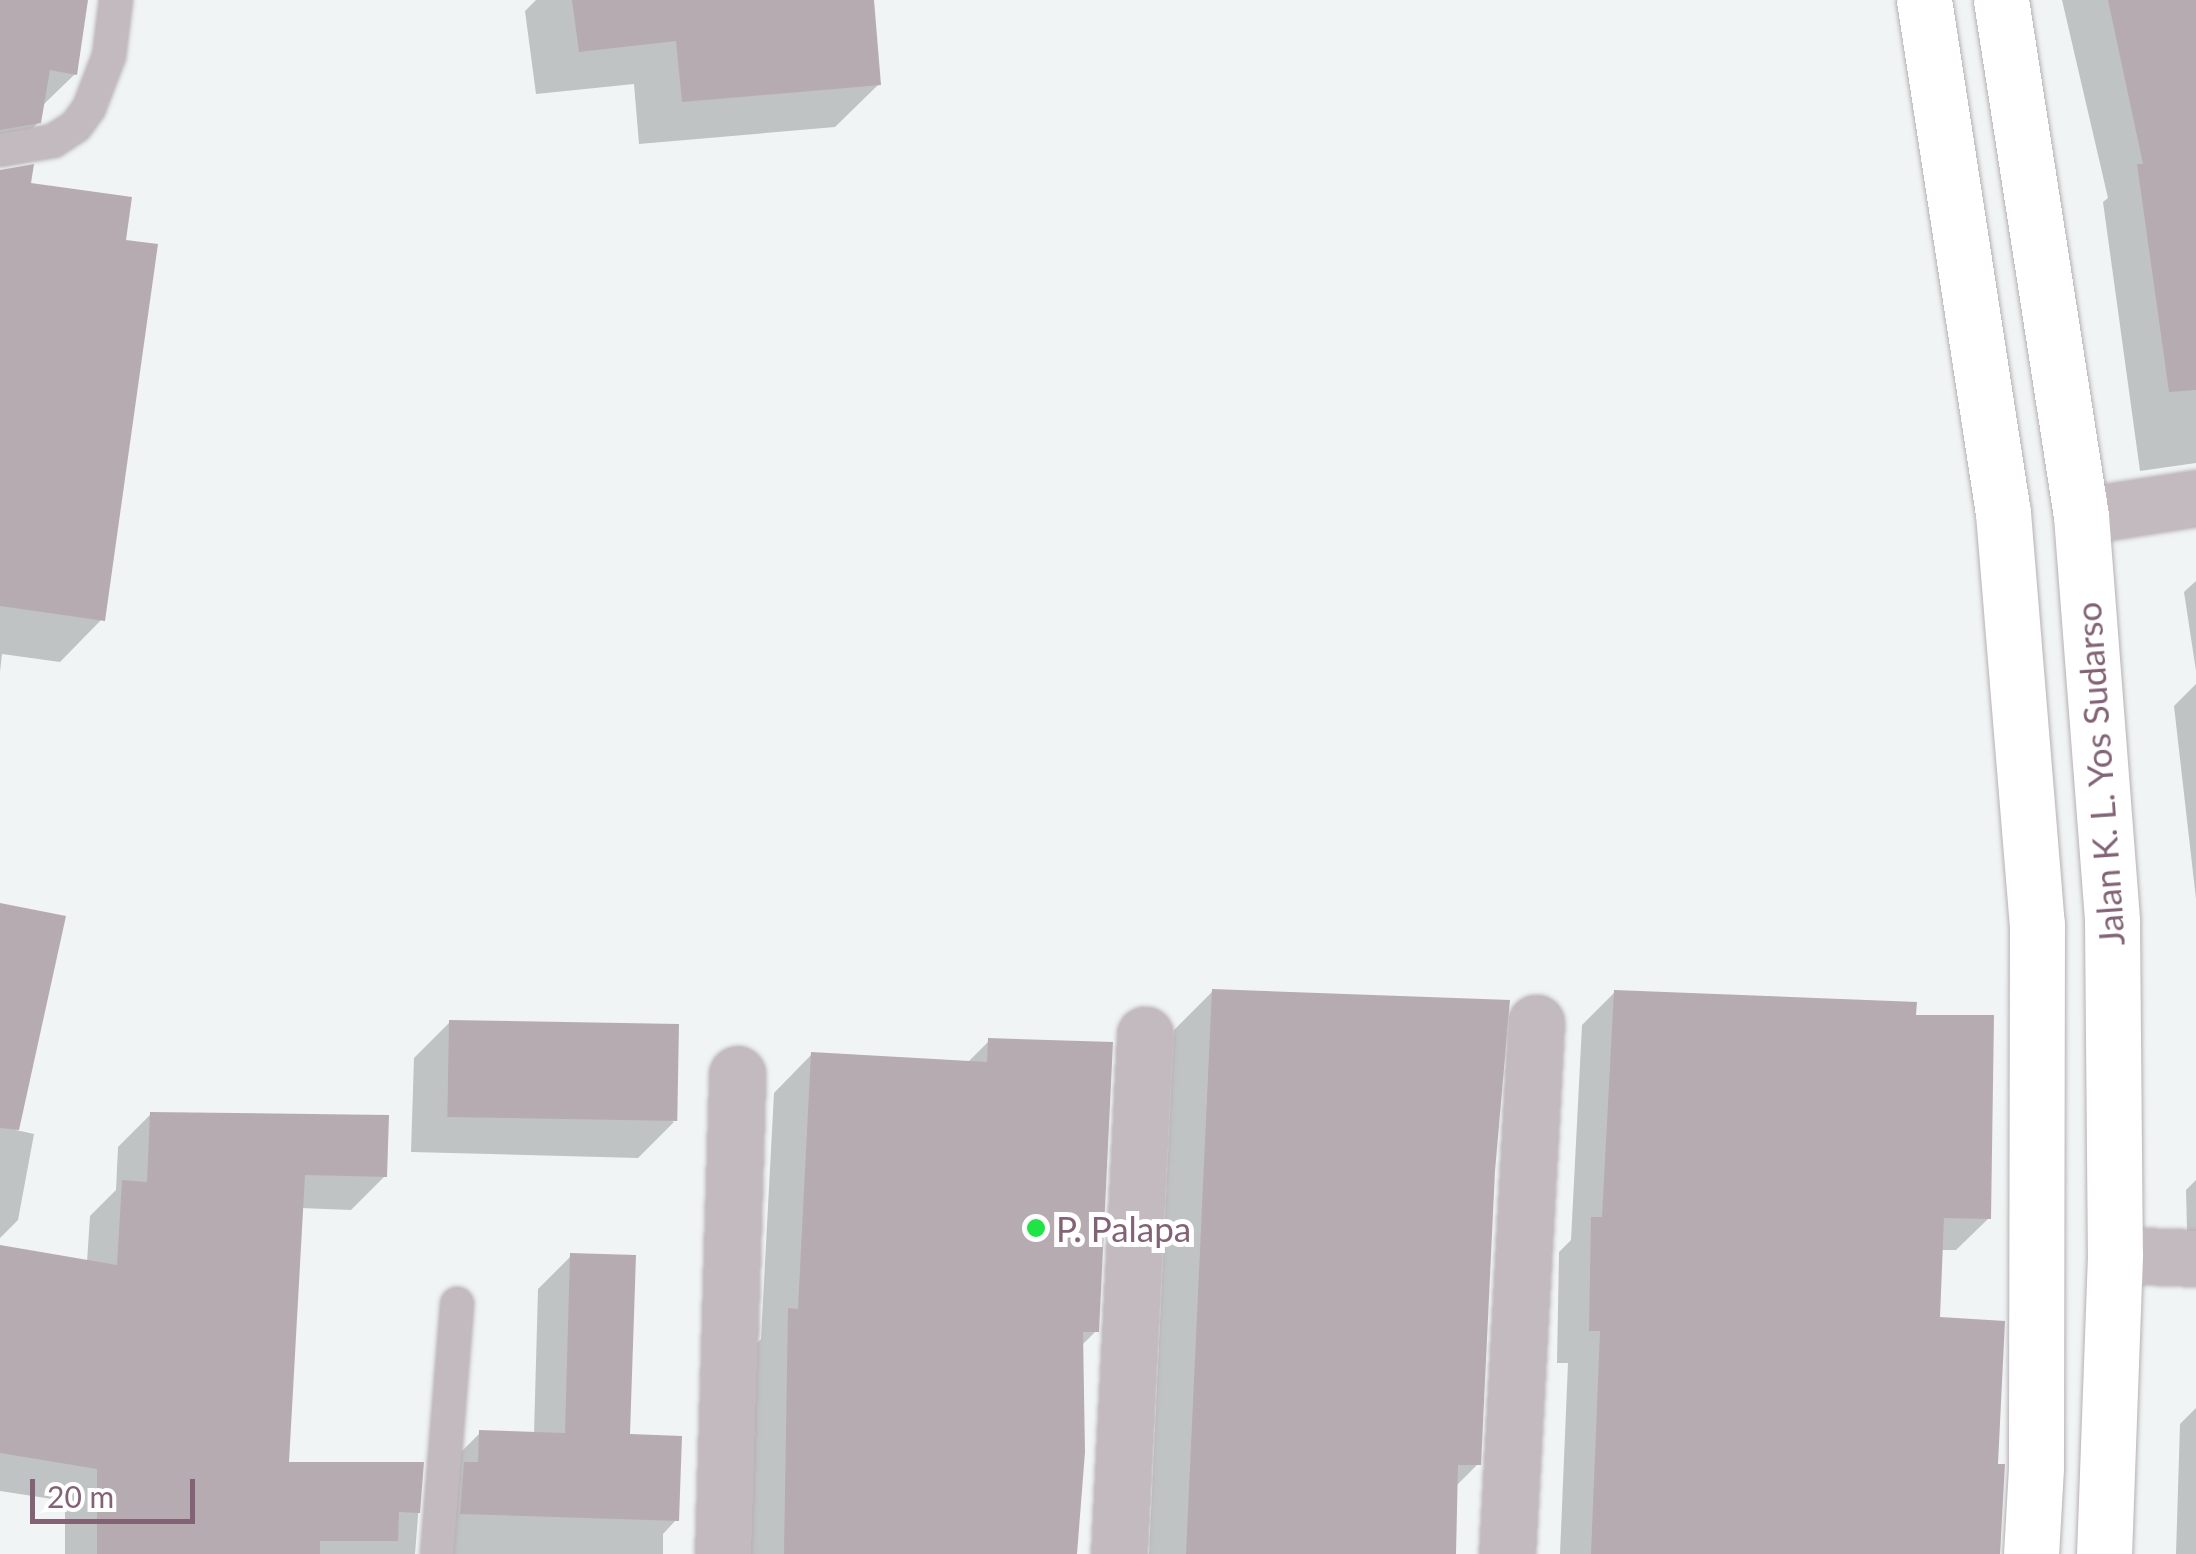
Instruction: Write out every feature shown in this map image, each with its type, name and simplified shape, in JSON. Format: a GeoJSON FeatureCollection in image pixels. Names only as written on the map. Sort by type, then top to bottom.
{"type":"FeatureCollection","features":[{"type":"Feature","properties":{"kind":"highway","name":"Jalan K. L. Yos Sudarso"},"geometry":{"type":"LineString","coordinates":[[1924,0],[2003,514],[2037,924],[2036,1468],[2032,1554]]}},
{"type":"Feature","properties":{"kind":"highway","name":"Jalan K. L. Yos Sudarso"},"geometry":{"type":"LineString","coordinates":[[2000,0],[2081,516],[2112,922],[2115,1255],[2104,1554]]}},
{"type":"Feature","properties":{"kind":"street"},"geometry":{"type":"LineString","coordinates":[[2081,516],[2196,498]]}},
{"type":"Feature","properties":{"kind":"street"},"geometry":{"type":"LineString","coordinates":[[1506,1554],[1536,1023]]}},
{"type":"Feature","properties":{"kind":"street"},"geometry":{"type":"LineString","coordinates":[[1119,1554],[1146,1036]]}},
{"type":"Feature","properties":{"kind":"street"},"geometry":{"type":"LineString","coordinates":[[723,1554],[737,1074]]}},
{"type":"Feature","properties":{"kind":"street"},"geometry":{"type":"LineString","coordinates":[[2115,1255],[2196,1258]]}},
{"type":"Feature","properties":{"kind":"lane"},"geometry":{"type":"LineString","coordinates":[[0,150],[53,141],[76,126],[89,108],[110,56],[116,0]]}},
{"type":"Feature","properties":{"kind":"lane"},"geometry":{"type":"LineString","coordinates":[[436,1554],[457,1304]]}},
{"type":"Feature","properties":{"kind":"building"},"geometry":{"type":"Polygon","coordinates":[[[0,0],[88,0],[77,75],[50,70],[41,123],[0,130],[0,0]]]}},
{"type":"Feature","properties":{"kind":"building"},"geometry":{"type":"Polygon","coordinates":[[[572,0],[874,0],[881,85],[682,102],[676,41],[579,52],[572,0]]]}},
{"type":"Feature","properties":{"kind":"building"},"geometry":{"type":"Polygon","coordinates":[[[2108,0],[2196,0],[2196,390],[2169,392],[2137,164],[2143,164],[2108,0]]]}},
{"type":"Feature","properties":{"kind":"building"},"geometry":{"type":"Polygon","coordinates":[[[34,164],[31,183],[132,197],[126,240],[158,244],[105,621],[0,606],[0,170],[34,164]]]}},
{"type":"Feature","properties":{"kind":"building"},"geometry":{"type":"Polygon","coordinates":[[[0,903],[66,916],[19,1130],[0,1128],[0,903]]]}},
{"type":"Feature","properties":{"kind":"building"},"geometry":{"type":"Polygon","coordinates":[[[1212,989],[1510,1000],[1495,1171],[1481,1465],[1458,1465],[1456,1554],[1186,1554],[1212,989]]]}},
{"type":"Feature","properties":{"kind":"building"},"geometry":{"type":"Polygon","coordinates":[[[1614,990],[1917,1002],[1916,1015],[1994,1015],[1991,1219],[1944,1218],[1940,1317],[2005,1321],[1998,1464],[2005,1464],[2000,1554],[1591,1554],[1600,1331],[1589,1331],[1591,1217],[1602,1217],[1614,990]]]}},
{"type":"Feature","properties":{"kind":"building"},"geometry":{"type":"Polygon","coordinates":[[[449,1020],[679,1024],[677,1121],[447,1117],[449,1020]]]}},
{"type":"Feature","properties":{"kind":"building"},"geometry":{"type":"Polygon","coordinates":[[[988,1038],[1113,1042],[1099,1332],[1083,1332],[1085,1452],[1077,1554],[784,1554],[788,1308],[798,1309],[811,1052],[987,1062],[988,1038]]]}},
{"type":"Feature","properties":{"kind":"building"},"geometry":{"type":"Polygon","coordinates":[[[150,1112],[389,1115],[387,1177],[305,1175],[289,1462],[424,1462],[420,1513],[399,1512],[398,1541],[320,1541],[320,1554],[97,1554],[97,1469],[0,1453],[0,1245],[117,1265],[122,1180],[147,1182],[150,1112]]]}},
{"type":"Feature","properties":{"kind":"building"},"geometry":{"type":"Polygon","coordinates":[[[570,1253],[636,1255],[630,1434],[682,1436],[679,1521],[460,1514],[464,1462],[478,1462],[479,1430],[565,1433],[570,1253]]]}},
{"type":"Feature","properties":{"kind":"place","name":"P. Palapa"},"geometry":{"type":"Point","coordinates":[1036,1228]}}]}
